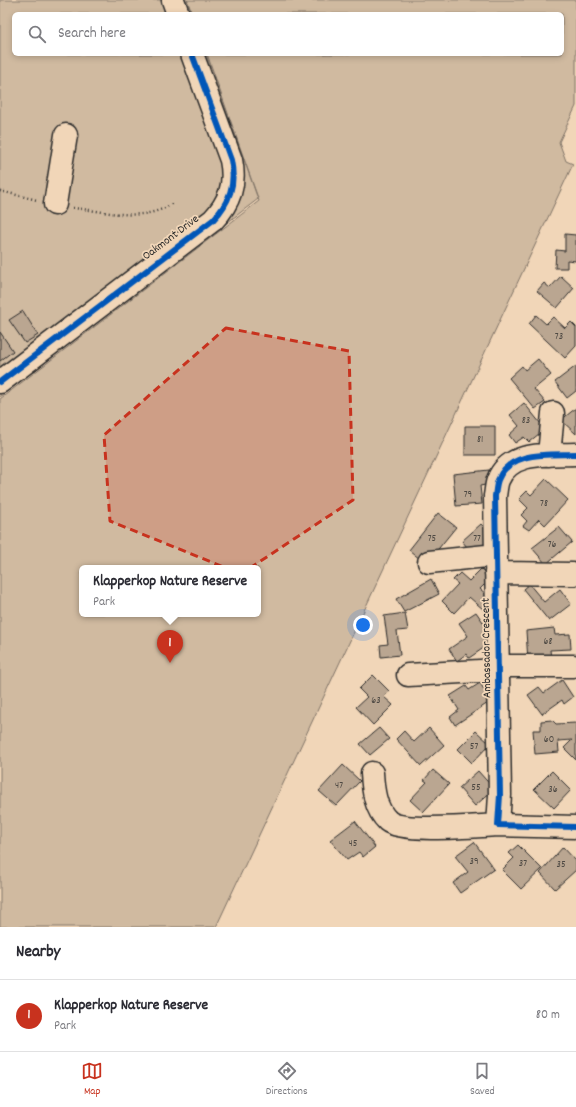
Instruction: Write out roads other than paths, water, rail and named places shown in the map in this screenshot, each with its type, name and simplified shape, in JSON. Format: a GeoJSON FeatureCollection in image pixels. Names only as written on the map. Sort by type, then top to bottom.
{"type":"FeatureCollection","features":[{"type":"Feature","properties":{"kind":"street"},"geometry":{"type":"LineString","coordinates":[[173,0],[177,12]]}},
{"type":"Feature","properties":{"kind":"street","name":"Oakmont Drive"},"geometry":{"type":"LineString","coordinates":[[0,382],[212,220],[227,203],[231,193],[233,180],[231,160],[193,56]]}},
{"type":"Feature","properties":{"kind":"street"},"geometry":{"type":"LineString","coordinates":[[54,204],[66,135]]}},
{"type":"Feature","properties":{"kind":"street"},"geometry":{"type":"LineString","coordinates":[[549,455],[553,413]]}},
{"type":"Feature","properties":{"kind":"street","name":"Ambassador Crescent"},"geometry":{"type":"LineString","coordinates":[[498,826],[500,794],[495,496],[498,480],[507,466],[517,459],[549,455],[576,454]]}},
{"type":"Feature","properties":{"kind":"street"},"geometry":{"type":"LineString","coordinates":[[429,562],[496,564],[573,574]]}},
{"type":"Feature","properties":{"kind":"street","name":"Ambassador Crescent"},"geometry":{"type":"LineString","coordinates":[[408,675],[498,668],[574,666]]}},
{"type":"Feature","properties":{"kind":"street"},"geometry":{"type":"LineString","coordinates":[[372,773],[373,791],[376,801],[382,814],[389,822],[396,825],[422,828],[498,826],[576,827]]}},
{"type":"Feature","properties":{"kind":"place","name":"Klapperkop Nature Reserve"},"geometry":{"type":"Point","coordinates":[170,663]}}]}
